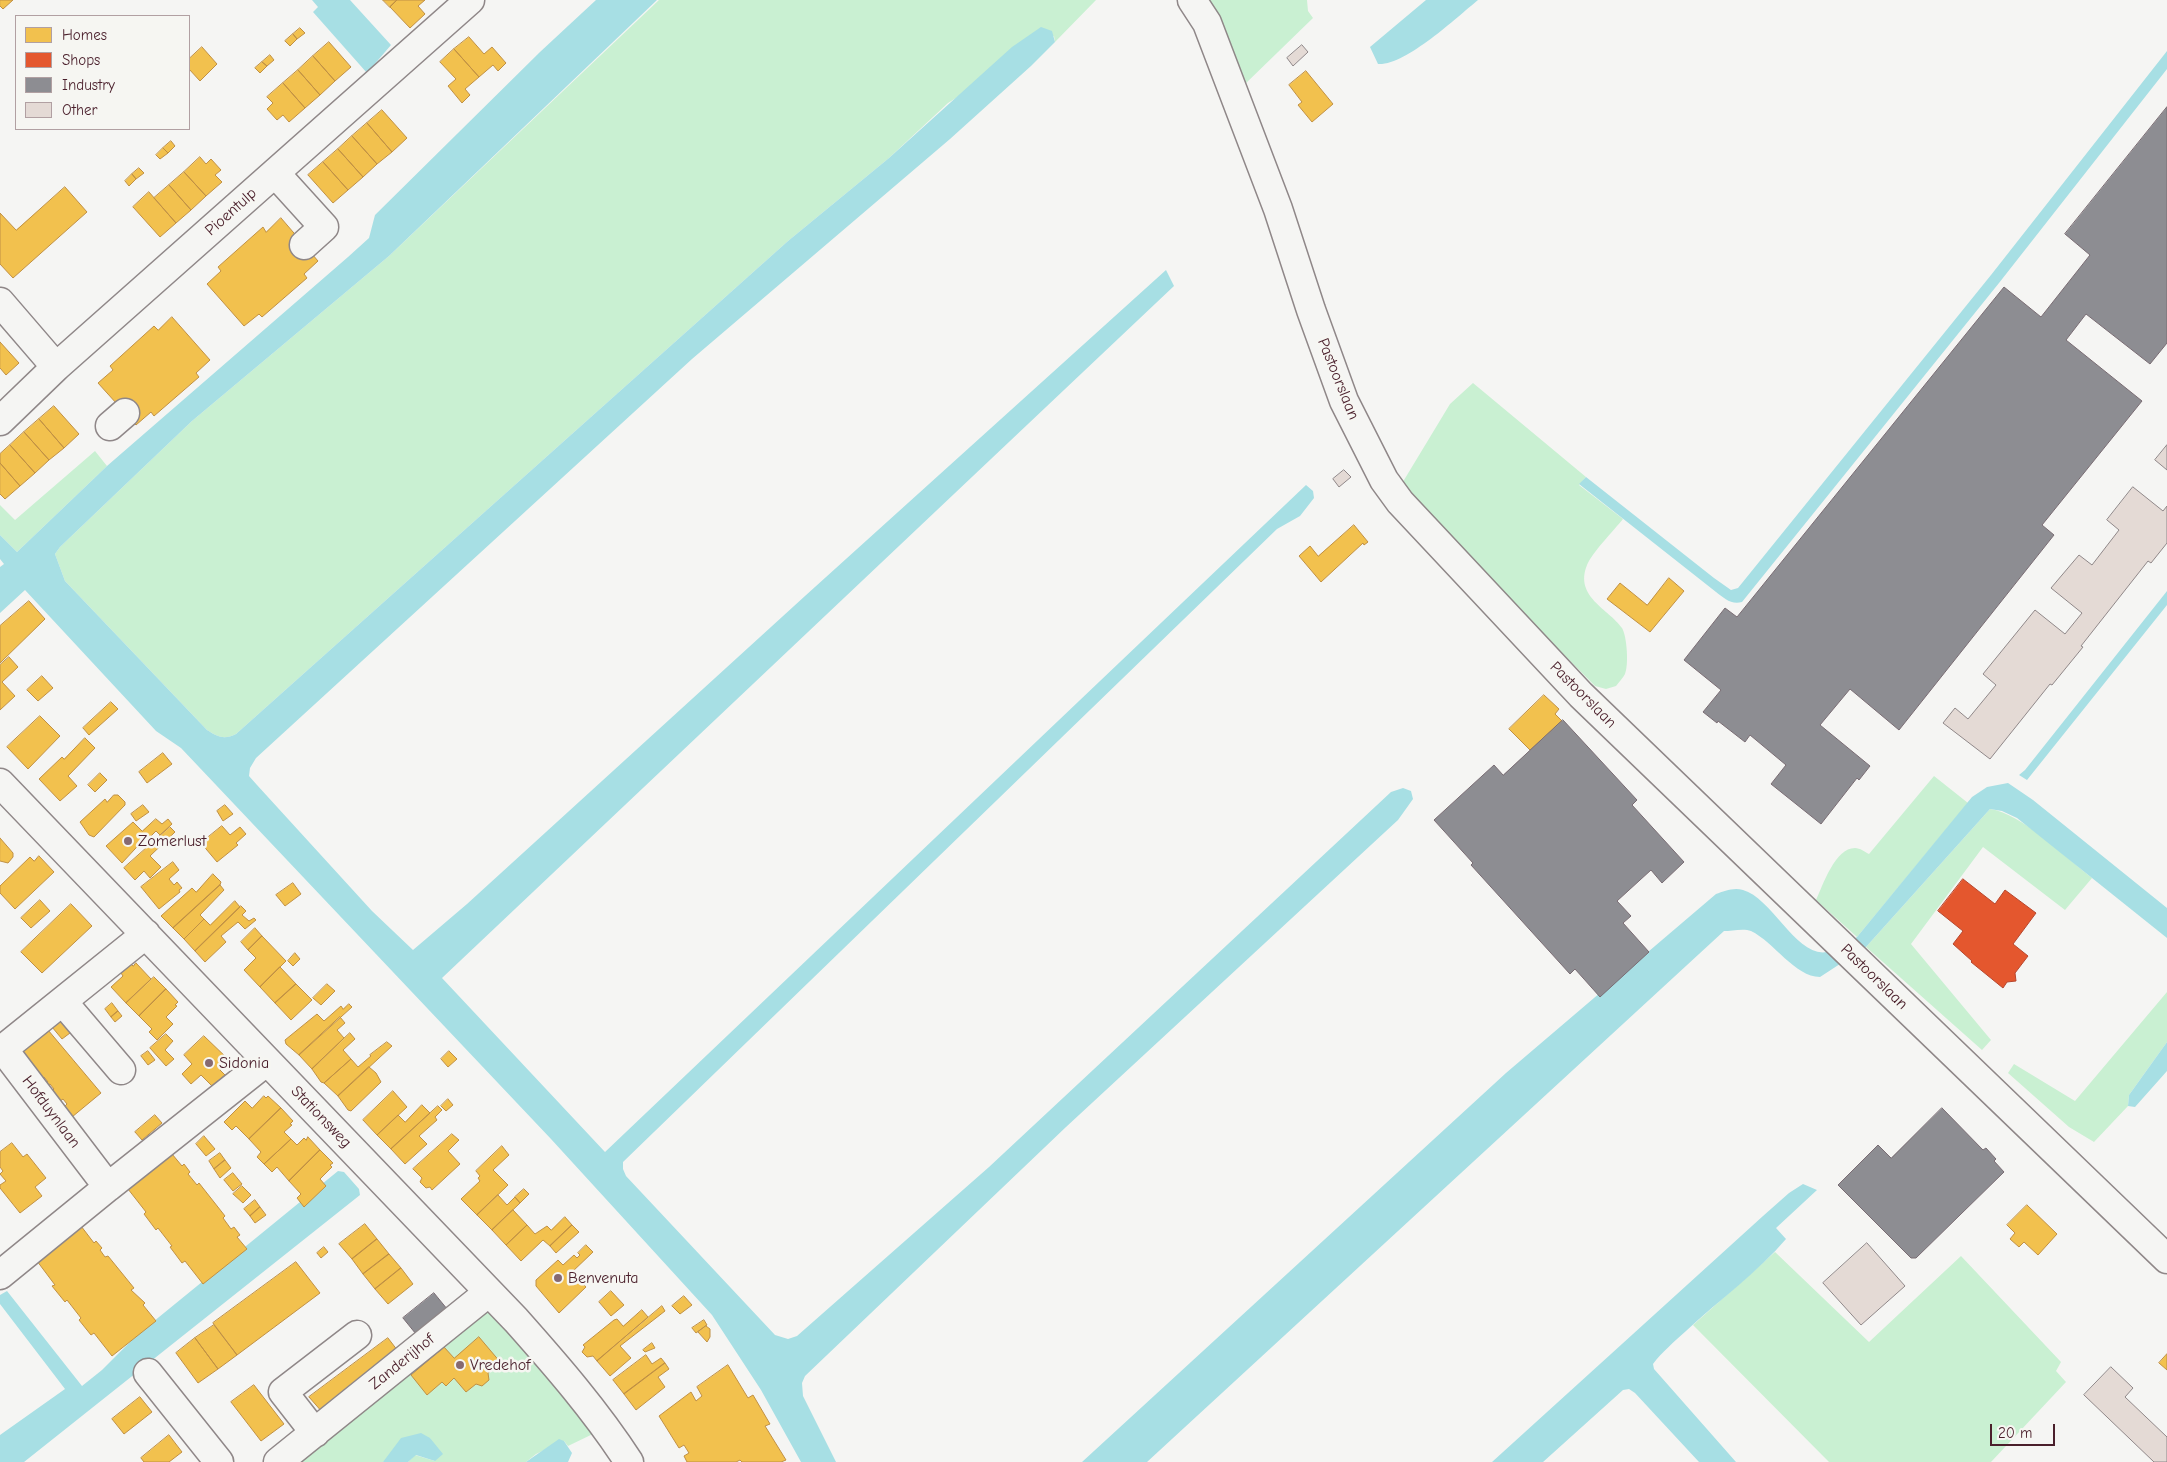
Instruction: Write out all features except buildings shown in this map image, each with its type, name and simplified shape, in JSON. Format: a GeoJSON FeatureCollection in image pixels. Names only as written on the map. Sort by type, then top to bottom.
{"type":"FeatureCollection","features":[{"type":"Feature","properties":{"kind":"street","name":"Pioentulp"},"geometry":{"type":"LineString","coordinates":[[0,421],[56,368],[470,0]]}},
{"type":"Feature","properties":{"kind":"street","name":"Pastoorslaan"},"geometry":{"type":"LineString","coordinates":[[1192,0],[1207,23],[1278,209],[1311,310],[1344,401],[1384,480],[1400,502],[1581,695],[2167,1259]]}},
{"type":"Feature","properties":{"kind":"street"},"geometry":{"type":"LineString","coordinates":[[275,173],[324,227],[304,245]]}},
{"type":"Feature","properties":{"kind":"street"},"geometry":{"type":"LineString","coordinates":[[0,302],[56,368]]}},
{"type":"Feature","properties":{"kind":"street","name":"Stationsweg"},"geometry":{"type":"LineString","coordinates":[[0,783],[489,1292],[548,1356],[601,1422],[629,1462]]}},
{"type":"Feature","properties":{"kind":"street","name":"Hofduynlaan"},"geometry":{"type":"LineString","coordinates":[[100,1199],[3,1049],[146,934]]}},
{"type":"Feature","properties":{"kind":"street"},"geometry":{"type":"LineString","coordinates":[[63,1002],[121,1070]]}},
{"type":"Feature","properties":{"kind":"street"},"geometry":{"type":"LineString","coordinates":[[0,1275],[100,1199],[268,1061]]}},
{"type":"Feature","properties":{"kind":"street","name":"Zanderijhof"},"geometry":{"type":"LineString","coordinates":[[278,1462],[489,1292]]}},
{"type":"Feature","properties":{"kind":"street"},"geometry":{"type":"LineString","coordinates":[[315,1433],[283,1392],[357,1335]]}},
{"type":"Feature","properties":{"kind":"street"},"geometry":{"type":"LineString","coordinates":[[148,1372],[219,1462]]}},
{"type":"Feature","properties":{"kind":"green space"},"geometry":{"type":"Polygon","coordinates":[[[659,0],[1096,0],[1055,42],[1054,36],[948,103],[889,158],[788,241],[236,734],[224,737],[207,730],[65,581],[55,554],[60,547],[192,421],[389,256],[659,0]]]}},
{"type":"Feature","properties":{"kind":"green space"},"geometry":{"type":"Polygon","coordinates":[[[1204,0],[1307,0],[1308,11],[1313,18],[1243,86],[1204,0]]]}},
{"type":"Feature","properties":{"kind":"green space"},"geometry":{"type":"Polygon","coordinates":[[[1473,383],[1586,477],[1579,485],[1623,519],[1593,554],[1584,576],[1585,586],[1589,594],[1616,621],[1624,632],[1627,664],[1624,676],[1616,686],[1606,689],[1595,686],[1422,512],[1401,485],[1450,404],[1473,383]]]}},
{"type":"Feature","properties":{"kind":"green space"},"geometry":{"type":"Polygon","coordinates":[[[95,451],[107,466],[17,552],[0,535],[0,505],[15,520],[95,451]]]}},
{"type":"Feature","properties":{"kind":"green space"},"geometry":{"type":"Polygon","coordinates":[[[1934,776],[1968,803],[1857,937],[1816,900],[1826,877],[1836,860],[1848,850],[1857,848],[1869,854],[1934,776]]]}},
{"type":"Feature","properties":{"kind":"green space"},"geometry":{"type":"Polygon","coordinates":[[[1990,809],[2003,813],[2030,827],[2092,878],[2065,910],[1983,847],[1911,944],[1991,1040],[1982,1050],[1866,947],[1990,809]]]}},
{"type":"Feature","properties":{"kind":"green space"},"geometry":{"type":"Polygon","coordinates":[[[2167,992],[2167,1042],[2129,1095],[2128,1106],[2094,1142],[2069,1127],[2008,1073],[2014,1064],[2075,1101],[2167,992]]]}},
{"type":"Feature","properties":{"kind":"green space"},"geometry":{"type":"Polygon","coordinates":[[[1775,1252],[1869,1342],[1961,1256],[2061,1362],[2056,1371],[2066,1382],[1991,1462],[1829,1462],[1693,1325],[1775,1252]]]}},
{"type":"Feature","properties":{"kind":"green space"},"geometry":{"type":"Polygon","coordinates":[[[486,1303],[597,1432],[568,1446],[564,1441],[536,1454],[526,1462],[408,1462],[415,1455],[435,1461],[430,1438],[383,1462],[285,1462],[486,1303]]]}},
{"type":"Feature","properties":{"kind":"water"},"geometry":{"type":"Polygon","coordinates":[[[312,0],[350,0],[391,45],[367,73],[313,12],[318,7],[312,0]]]}},
{"type":"Feature","properties":{"kind":"water"},"geometry":{"type":"Polygon","coordinates":[[[596,0],[657,0],[389,256],[192,421],[60,547],[55,554],[65,581],[207,730],[214,734],[224,737],[236,734],[788,241],[889,158],[1012,47],[1041,27],[1052,31],[1055,42],[950,139],[692,359],[256,758],[250,768],[249,776],[372,911],[413,950],[467,904],[1166,270],[1174,286],[442,978],[605,1152],[1306,485],[1313,491],[1314,498],[1300,516],[1277,529],[623,1162],[626,1176],[775,1335],[788,1339],[797,1336],[989,1167],[1391,792],[1403,788],[1411,791],[1413,799],[1398,820],[1066,1127],[805,1376],[802,1383],[803,1396],[836,1462],[801,1462],[761,1390],[712,1315],[551,1139],[181,748],[156,731],[25,590],[0,613],[0,567],[4,564],[0,559],[0,535],[17,552],[107,466],[348,257],[369,238],[375,215],[540,52],[596,0]]]}},
{"type":"Feature","properties":{"kind":"water"},"geometry":{"type":"Polygon","coordinates":[[[1426,0],[1478,0],[1444,29],[1416,49],[1389,63],[1378,64],[1370,47],[1426,0]]]}},
{"type":"Feature","properties":{"kind":"water"},"geometry":{"type":"Polygon","coordinates":[[[2167,51],[2167,69],[1999,283],[1742,602],[1731,602],[1722,597],[1579,484],[1586,477],[1714,578],[1731,590],[1738,588],[1991,275],[2167,51]]]}},
{"type":"Feature","properties":{"kind":"water"},"geometry":{"type":"Polygon","coordinates":[[[2167,591],[2167,605],[2027,780],[2019,775],[2025,770],[2167,591]]]}},
{"type":"Feature","properties":{"kind":"water"},"geometry":{"type":"Polygon","coordinates":[[[2008,783],[2033,800],[2167,908],[2167,938],[2017,818],[2002,811],[1990,809],[1866,947],[1820,977],[1802,971],[1793,965],[1760,936],[1751,931],[1724,931],[1147,1462],[1082,1462],[1506,1073],[1716,894],[1740,889],[1754,895],[1805,946],[1816,951],[1827,952],[1835,950],[1857,937],[1972,797],[1987,787],[2008,783]]]}},
{"type":"Feature","properties":{"kind":"water"},"geometry":{"type":"Polygon","coordinates":[[[2167,1042],[2167,1071],[2135,1107],[2128,1106],[2129,1095],[2167,1042]]]}},
{"type":"Feature","properties":{"kind":"water"},"geometry":{"type":"Polygon","coordinates":[[[338,1171],[344,1172],[359,1189],[360,1195],[24,1462],[0,1462],[0,1435],[65,1389],[0,1304],[0,1295],[7,1291],[82,1386],[102,1370],[137,1335],[338,1171]]]}},
{"type":"Feature","properties":{"kind":"water"},"geometry":{"type":"Polygon","coordinates":[[[1803,1184],[1817,1190],[1776,1228],[1786,1239],[1763,1263],[1660,1355],[1653,1364],[1654,1369],[1736,1462],[1699,1462],[1635,1393],[1629,1389],[1623,1390],[1543,1462],[1492,1462],[1763,1216],[1789,1193],[1803,1184]]]}},
{"type":"Feature","properties":{"kind":"water"},"geometry":{"type":"Polygon","coordinates":[[[421,1433],[430,1438],[443,1454],[435,1461],[416,1455],[408,1462],[383,1462],[401,1438],[421,1433]]]}},
{"type":"Feature","properties":{"kind":"water"},"geometry":{"type":"Polygon","coordinates":[[[559,1439],[564,1441],[572,1453],[568,1462],[526,1462],[559,1439]]]}},
{"type":"Feature","properties":{"kind":"place","name":"Zomerlust"},"geometry":{"type":"Point","coordinates":[128,841]}},
{"type":"Feature","properties":{"kind":"place","name":"Sidonia"},"geometry":{"type":"Point","coordinates":[209,1063]}},
{"type":"Feature","properties":{"kind":"place","name":"Benvenuta"},"geometry":{"type":"Point","coordinates":[558,1278]}},
{"type":"Feature","properties":{"kind":"place","name":"Vredehof"},"geometry":{"type":"Point","coordinates":[460,1365]}}]}
